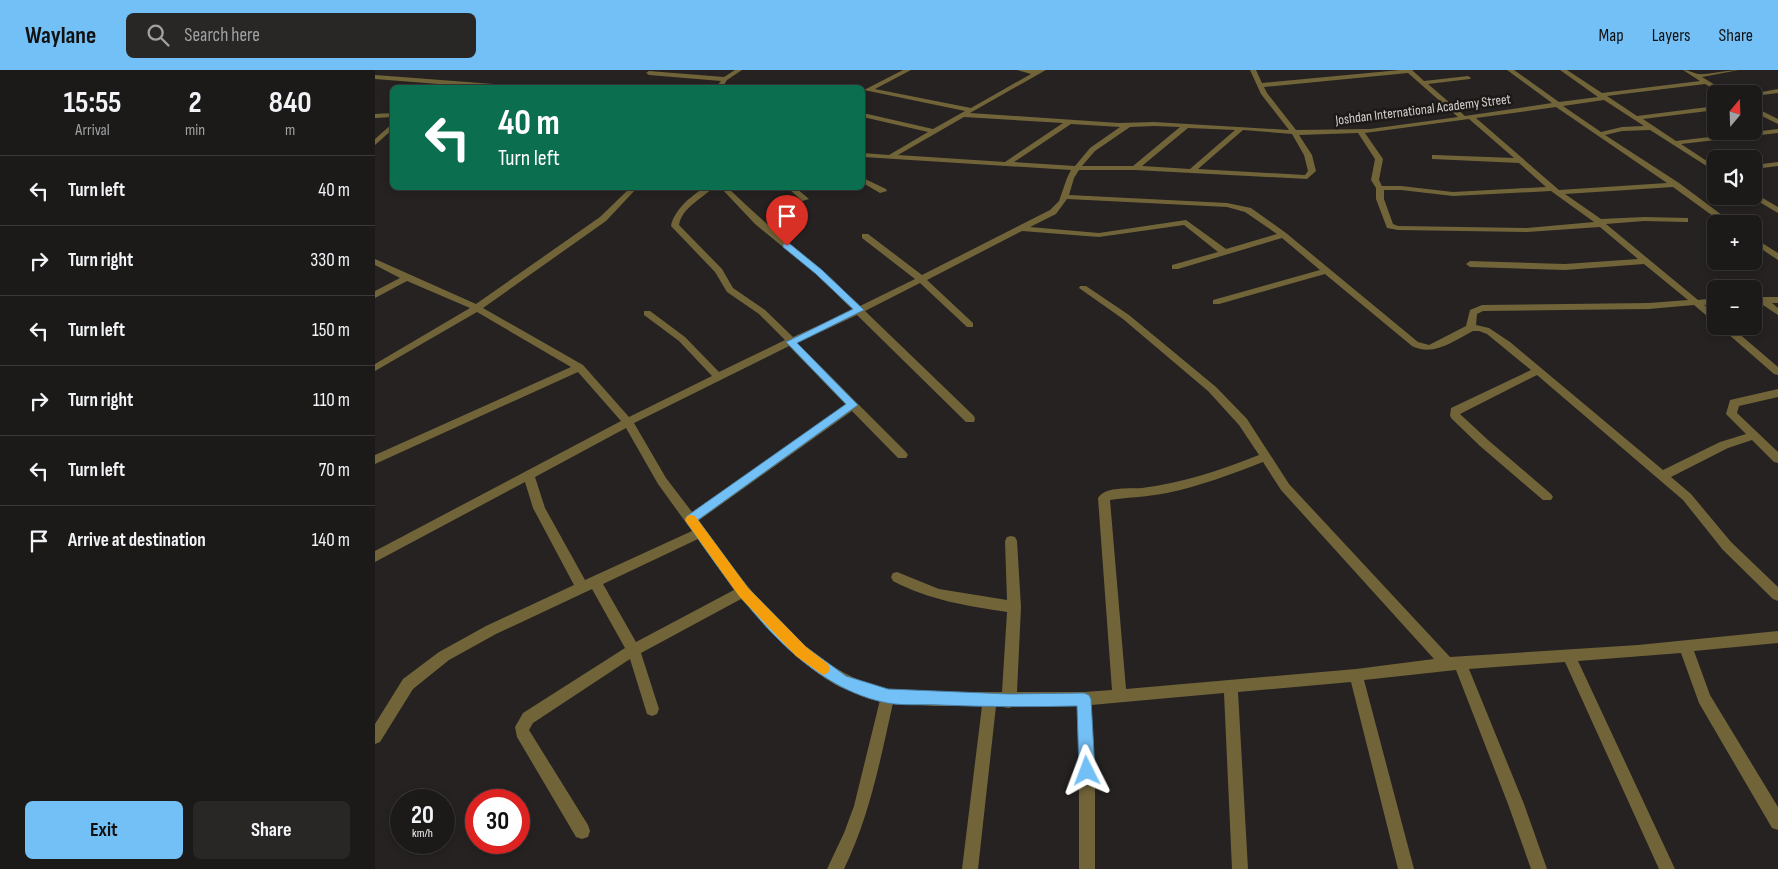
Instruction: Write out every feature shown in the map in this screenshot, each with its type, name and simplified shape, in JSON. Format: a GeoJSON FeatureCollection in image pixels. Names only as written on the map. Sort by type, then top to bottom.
{"type":"FeatureCollection","features":[{"type":"Feature","properties":{"kind":"street"},"geometry":{"type":"LineString","coordinates":[[720,85],[725,79],[739,70]]}},
{"type":"Feature","properties":{"kind":"street"},"geometry":{"type":"LineString","coordinates":[[865,90],[908,70]]}},
{"type":"Feature","properties":{"kind":"street"},"geometry":{"type":"LineString","coordinates":[[1020,70],[1040,72]]}},
{"type":"Feature","properties":{"kind":"street"},"geometry":{"type":"LineString","coordinates":[[865,155],[1077,168],[1135,168],[1307,177],[1312,171],[1308,155],[1287,121],[1264,94],[1253,70]]}},
{"type":"Feature","properties":{"kind":"street"},"geometry":{"type":"LineString","coordinates":[[1260,85],[1409,70],[1422,83],[1467,116],[1556,190],[1600,223],[1707,312]]}},
{"type":"Feature","properties":{"kind":"street"},"geometry":{"type":"LineString","coordinates":[[1511,70],[1555,105],[1677,185],[1718,215]]}},
{"type":"Feature","properties":{"kind":"street"},"geometry":{"type":"LineString","coordinates":[[1563,70],[1707,164]]}},
{"type":"Feature","properties":{"kind":"street"},"geometry":{"type":"LineString","coordinates":[[1686,70],[1710,85]]}},
{"type":"Feature","properties":{"kind":"street"},"geometry":{"type":"LineString","coordinates":[[1696,76],[1736,70]]}},
{"type":"Feature","properties":{"kind":"street"},"geometry":{"type":"LineString","coordinates":[[890,157],[1040,72]]}},
{"type":"Feature","properties":{"kind":"street"},"geometry":{"type":"LineString","coordinates":[[649,73],[725,79]]}},
{"type":"Feature","properties":{"kind":"street"},"geometry":{"type":"LineString","coordinates":[[375,77],[480,85]]}},
{"type":"Feature","properties":{"kind":"street"},"geometry":{"type":"LineString","coordinates":[[1422,83],[1468,78]]}},
{"type":"Feature","properties":{"kind":"street","name":"Joshdan International Academy Street"},"geometry":{"type":"LineString","coordinates":[[963,115],[1333,134],[1361,132],[1555,105],[1601,96],[1705,82]]}},
{"type":"Feature","properties":{"kind":"street"},"geometry":{"type":"LineString","coordinates":[[865,90],[972,110]]}},
{"type":"Feature","properties":{"kind":"street"},"geometry":{"type":"LineString","coordinates":[[1763,93],[1778,91]]}},
{"type":"Feature","properties":{"kind":"street"},"geometry":{"type":"LineString","coordinates":[[1634,118],[1707,109]]}},
{"type":"Feature","properties":{"kind":"street"},"geometry":{"type":"LineString","coordinates":[[1763,114],[1777,121]]}},
{"type":"Feature","properties":{"kind":"street"},"geometry":{"type":"LineString","coordinates":[[375,116],[390,115]]}},
{"type":"Feature","properties":{"kind":"street"},"geometry":{"type":"LineString","coordinates":[[865,115],[934,131]]}},
{"type":"Feature","properties":{"kind":"street"},"geometry":{"type":"LineString","coordinates":[[1006,164],[1071,122]]}},
{"type":"Feature","properties":{"kind":"street"},"geometry":{"type":"LineString","coordinates":[[375,557],[628,422],[1023,229],[1060,207],[1072,172],[1077,168],[1080,161],[1128,124]]}},
{"type":"Feature","properties":{"kind":"street"},"geometry":{"type":"LineString","coordinates":[[1135,168],[1185,127]]}},
{"type":"Feature","properties":{"kind":"street"},"geometry":{"type":"LineString","coordinates":[[375,143],[390,128]]}},
{"type":"Feature","properties":{"kind":"street"},"geometry":{"type":"LineString","coordinates":[[1192,171],[1203,160],[1227,143],[1241,128]]}},
{"type":"Feature","properties":{"kind":"street"},"geometry":{"type":"LineString","coordinates":[[1600,134],[1650,128]]}},
{"type":"Feature","properties":{"kind":"street"},"geometry":{"type":"LineString","coordinates":[[1673,143],[1778,131]]}},
{"type":"Feature","properties":{"kind":"street"},"geometry":{"type":"LineString","coordinates":[[1361,132],[1379,159],[1375,182],[1380,188],[1379,199],[1390,226],[1393,228],[1527,230],[1644,219],[1685,220]]}},
{"type":"Feature","properties":{"kind":"street"},"geometry":{"type":"LineString","coordinates":[[1435,157],[1522,161]]}},
{"type":"Feature","properties":{"kind":"street"},"geometry":{"type":"LineString","coordinates":[[1762,166],[1778,164]]}},
{"type":"Feature","properties":{"kind":"street"},"geometry":{"type":"LineString","coordinates":[[865,181],[883,191]]}},
{"type":"Feature","properties":{"kind":"street"},"geometry":{"type":"LineString","coordinates":[[1380,188],[1401,188],[1453,194],[1677,185]]}},
{"type":"Feature","properties":{"kind":"street"},"geometry":{"type":"LineString","coordinates":[[375,368],[477,308],[591,228],[627,190]]}},
{"type":"Feature","properties":{"kind":"street"},"geometry":{"type":"LineString","coordinates":[[704,190],[700,192],[676,218],[675,226],[683,232],[719,271],[730,290],[762,312],[901,455]]}},
{"type":"Feature","properties":{"kind":"street"},"geometry":{"type":"LineString","coordinates":[[726,190],[758,222],[819,272],[860,310],[970,419]]}},
{"type":"Feature","properties":{"kind":"street"},"geometry":{"type":"LineString","coordinates":[[794,190],[805,199]]}},
{"type":"Feature","properties":{"kind":"street"},"geometry":{"type":"LineString","coordinates":[[1065,197],[1227,205],[1248,210],[1283,235],[1405,337],[1423,348],[1431,348],[1471,328],[1477,327],[1486,330],[1507,344],[1687,498],[1727,546],[1778,595]]}},
{"type":"Feature","properties":{"kind":"street"},"geometry":{"type":"LineString","coordinates":[[1762,200],[1778,211]]}},
{"type":"Feature","properties":{"kind":"street"},"geometry":{"type":"LineString","coordinates":[[1023,229],[1099,235],[1185,222],[1224,252]]}},
{"type":"Feature","properties":{"kind":"street"},"geometry":{"type":"LineString","coordinates":[[1175,267],[1283,235]]}},
{"type":"Feature","properties":{"kind":"street"},"geometry":{"type":"LineString","coordinates":[[865,236],[921,279],[970,325]]}},
{"type":"Feature","properties":{"kind":"street"},"geometry":{"type":"LineString","coordinates":[[1762,246],[1778,257]]}},
{"type":"Feature","properties":{"kind":"street"},"geometry":{"type":"LineString","coordinates":[[1471,264],[1565,267],[1646,261]]}},
{"type":"Feature","properties":{"kind":"street"},"geometry":{"type":"LineString","coordinates":[[375,262],[477,308],[579,367],[628,422],[662,481],[743,592],[801,652],[821,667],[842,681],[888,696],[990,700],[1084,699],[1356,675],[1453,664],[1685,647],[1778,637]]}},
{"type":"Feature","properties":{"kind":"street"},"geometry":{"type":"LineString","coordinates":[[1216,302],[1326,271]]}},
{"type":"Feature","properties":{"kind":"street"},"geometry":{"type":"LineString","coordinates":[[375,295],[407,278]]}},
{"type":"Feature","properties":{"kind":"street"},"geometry":{"type":"LineString","coordinates":[[1083,288],[1126,317],[1212,389],[1243,422],[1285,487],[1453,664],[1515,804],[1539,869]]}},
{"type":"Feature","properties":{"kind":"street"},"geometry":{"type":"LineString","coordinates":[[1762,300],[1778,300]]}},
{"type":"Feature","properties":{"kind":"street"},"geometry":{"type":"LineString","coordinates":[[1471,328],[1473,312],[1483,308],[1649,306],[1707,301]]}},
{"type":"Feature","properties":{"kind":"street"},"geometry":{"type":"LineString","coordinates":[[1762,302],[1778,312]]}},
{"type":"Feature","properties":{"kind":"street"},"geometry":{"type":"LineString","coordinates":[[647,313],[682,339],[718,377]]}},
{"type":"Feature","properties":{"kind":"street"},"geometry":{"type":"LineString","coordinates":[[1735,335],[1778,372]]}},
{"type":"Feature","properties":{"kind":"street"},"geometry":{"type":"LineString","coordinates":[[375,460],[579,367]]}},
{"type":"Feature","properties":{"kind":"street"},"geometry":{"type":"LineString","coordinates":[[1537,371],[1459,408],[1455,411],[1455,415],[1547,497]]}},
{"type":"Feature","properties":{"kind":"street"},"geometry":{"type":"LineString","coordinates":[[1778,393],[1734,403],[1731,414],[1778,459]]}},
{"type":"Feature","properties":{"kind":"street"},"geometry":{"type":"LineString","coordinates":[[691,519],[853,405]]}},
{"type":"Feature","properties":{"kind":"street"},"geometry":{"type":"LineString","coordinates":[[1662,476],[1725,445],[1753,436]]}},
{"type":"Feature","properties":{"kind":"street"},"geometry":{"type":"LineString","coordinates":[[1119,696],[1105,496],[1151,492],[1175,487],[1234,469],[1265,457]]}},
{"type":"Feature","properties":{"kind":"street"},"geometry":{"type":"LineString","coordinates":[[529,475],[539,508],[582,588]]}},
{"type":"Feature","properties":{"kind":"street"},"geometry":{"type":"LineString","coordinates":[[377,729],[408,684],[444,656],[491,630],[699,533]]}},
{"type":"Feature","properties":{"kind":"street"},"geometry":{"type":"LineString","coordinates":[[1009,700],[1014,607],[1011,541]]}},
{"type":"Feature","properties":{"kind":"street"},"geometry":{"type":"LineString","coordinates":[[897,577],[914,587],[950,598],[1014,607]]}},
{"type":"Feature","properties":{"kind":"street"},"geometry":{"type":"LineString","coordinates":[[595,582],[634,651],[652,710]]}},
{"type":"Feature","properties":{"kind":"street"},"geometry":{"type":"LineString","coordinates":[[582,831],[522,732],[522,726],[528,718],[578,682],[743,592]]}},
{"type":"Feature","properties":{"kind":"street"},"geometry":{"type":"LineString","coordinates":[[1685,647],[1704,698],[1778,822]]}},
{"type":"Feature","properties":{"kind":"street"},"geometry":{"type":"LineString","coordinates":[[1569,656],[1667,869]]}},
{"type":"Feature","properties":{"kind":"street"},"geometry":{"type":"LineString","coordinates":[[1356,675],[1406,869]]}},
{"type":"Feature","properties":{"kind":"street"},"geometry":{"type":"LineString","coordinates":[[1231,686],[1240,869]]}},
{"type":"Feature","properties":{"kind":"street"},"geometry":{"type":"LineString","coordinates":[[835,869],[851,837],[862,806],[888,696]]}},
{"type":"Feature","properties":{"kind":"street"},"geometry":{"type":"LineString","coordinates":[[1084,699],[1087,771],[1087,869]]}},
{"type":"Feature","properties":{"kind":"street"},"geometry":{"type":"LineString","coordinates":[[970,869],[990,700]]}},
{"type":"Feature","properties":{"kind":"slow traffic"},"geometry":{"type":"LineString","coordinates":[[691,520],[743,592],[801,652],[823,669]]}},
{"type":"Feature","properties":{"kind":"route"},"geometry":{"type":"LineString","coordinates":[[787,246],[819,272],[860,310],[791,342],[853,405],[691,519],[699,533],[743,592],[783,634],[801,652],[842,681],[888,696],[990,700],[1084,699],[1087,771]]}}]}
